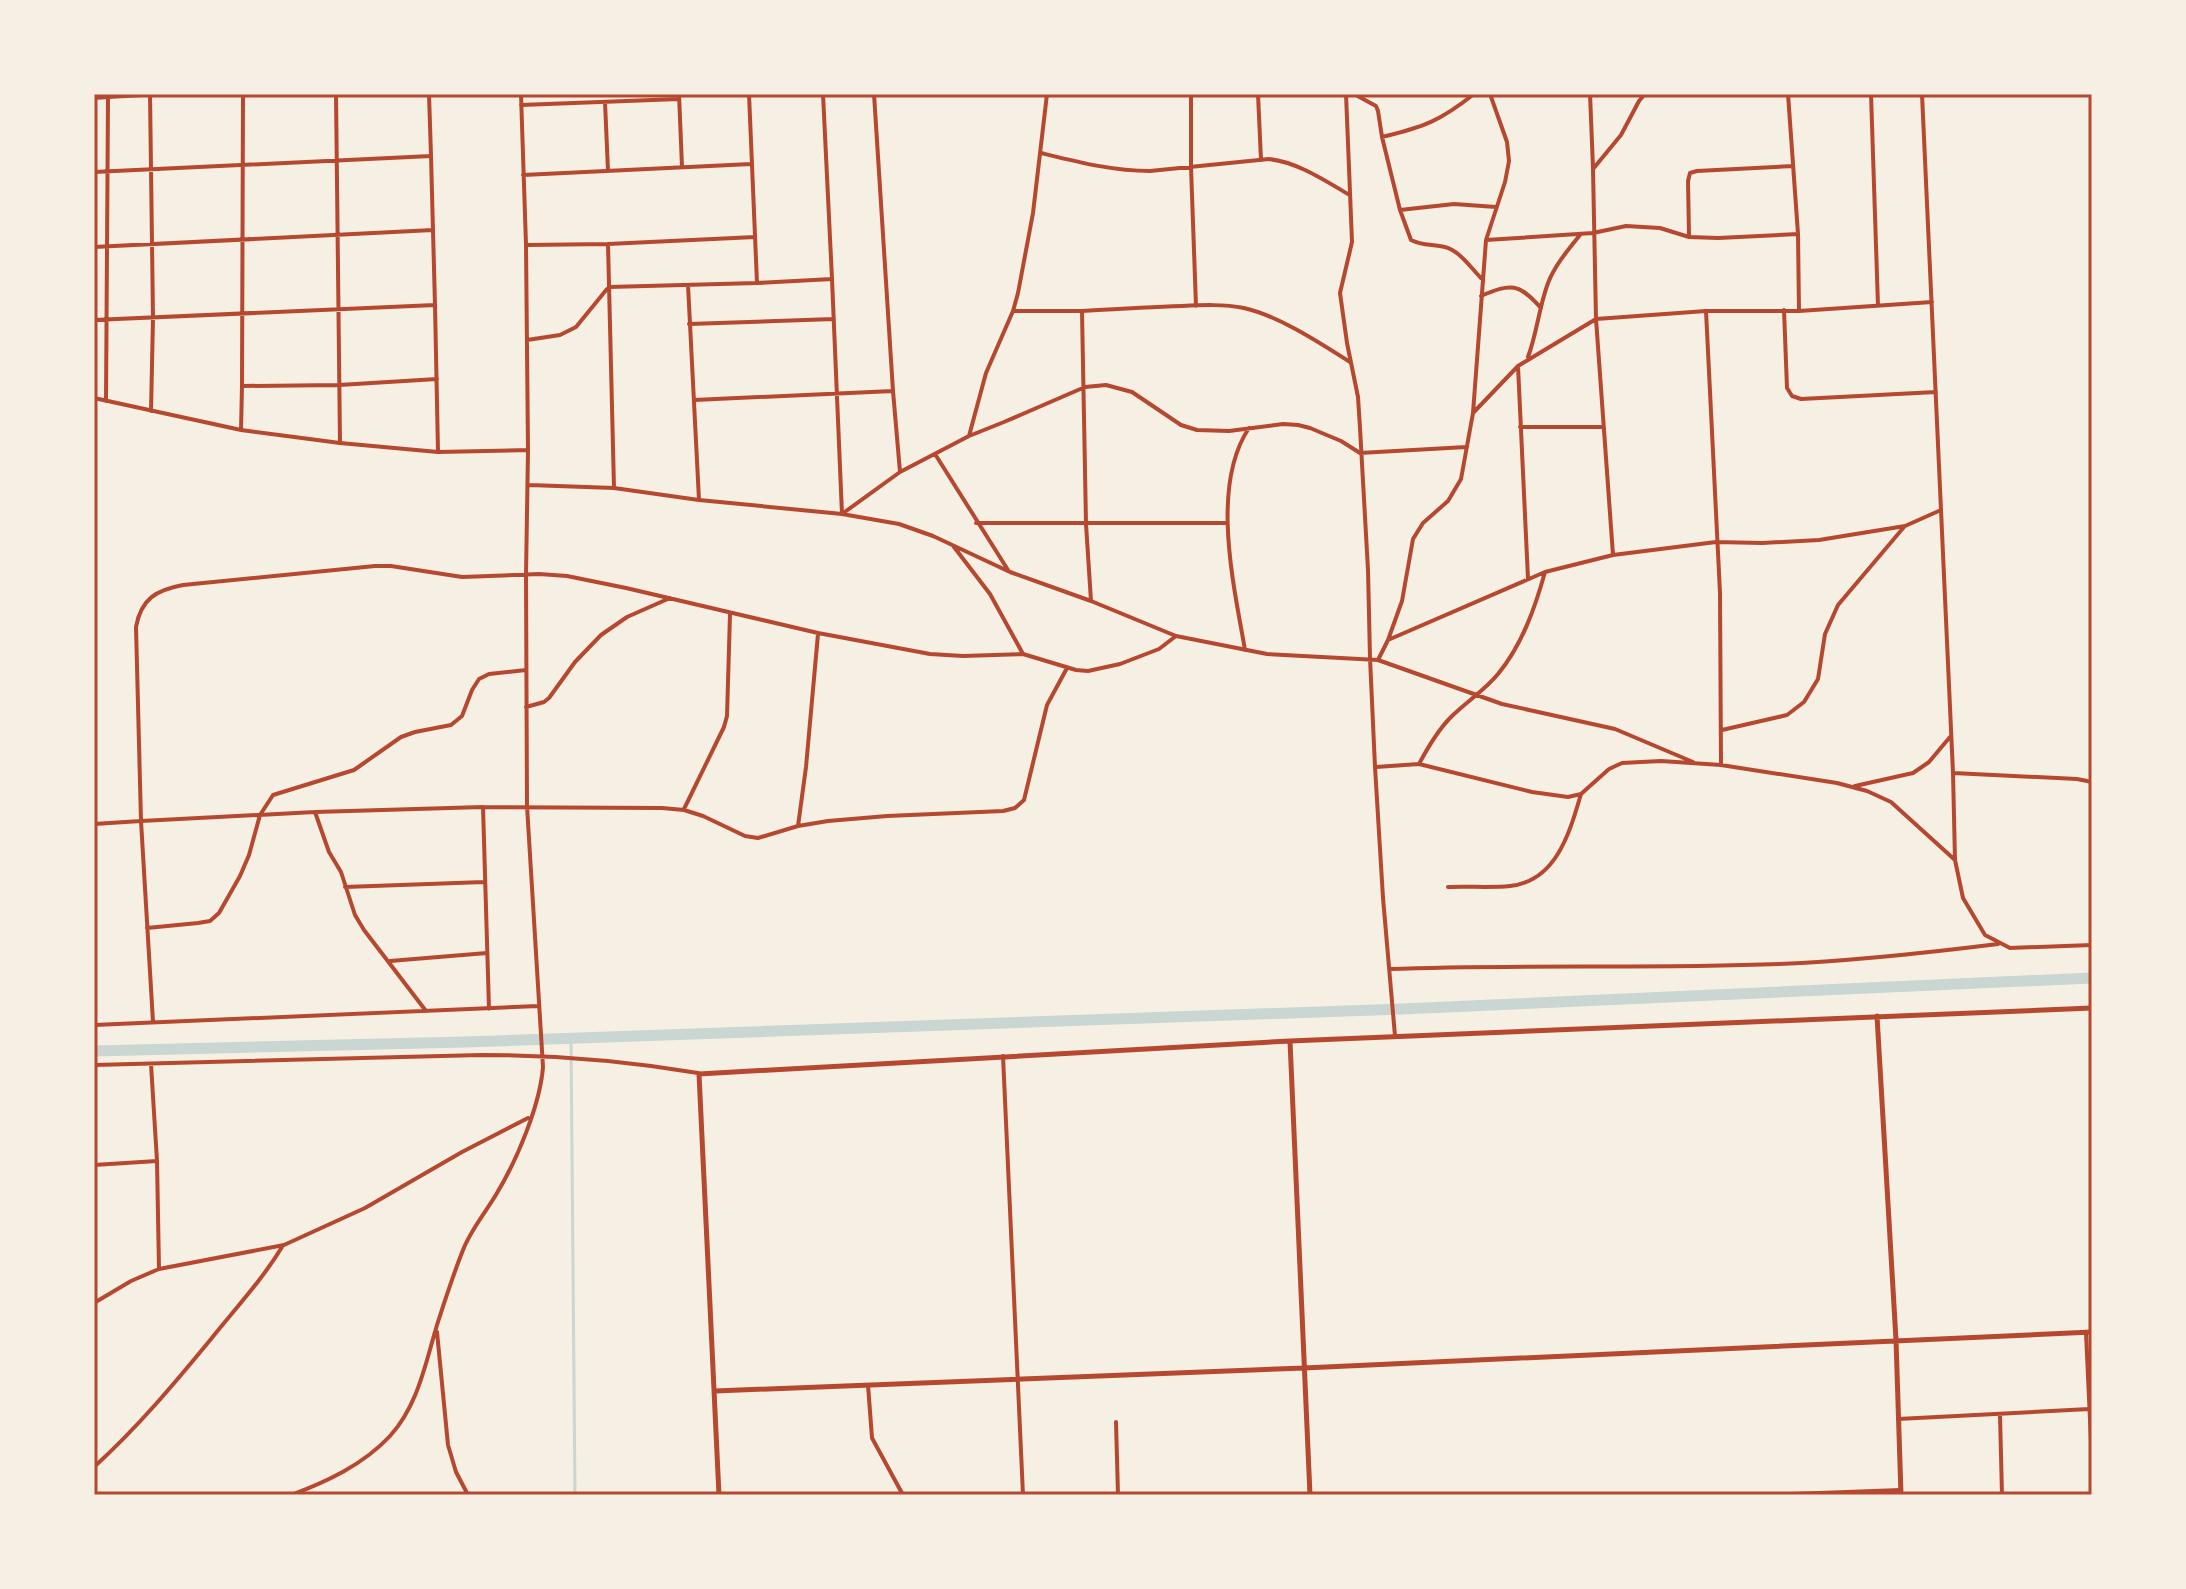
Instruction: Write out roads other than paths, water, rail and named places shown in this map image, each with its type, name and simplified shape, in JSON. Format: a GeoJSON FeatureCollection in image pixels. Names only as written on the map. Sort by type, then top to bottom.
{"type":"FeatureCollection","features":[{"type":"Feature","properties":{"kind":"street"},"geometry":{"type":"LineString","coordinates":[[150,94],[151,411]]}},
{"type":"Feature","properties":{"kind":"street"},"geometry":{"type":"LineString","coordinates":[[94,98],[160,94]]}},
{"type":"Feature","properties":{"kind":"street"},"geometry":{"type":"LineString","coordinates":[[241,430],[243,94]]}},
{"type":"Feature","properties":{"kind":"street"},"geometry":{"type":"LineString","coordinates":[[336,94],[340,443]]}},
{"type":"Feature","properties":{"kind":"street"},"geometry":{"type":"LineString","coordinates":[[429,94],[438,452]]}},
{"type":"Feature","properties":{"kind":"street"},"geometry":{"type":"LineString","coordinates":[[291,1495],[345,1471],[389,1437],[401,1422],[418,1391],[464,1248],[516,1157],[542,1082],[527,806],[526,575],[529,485],[521,94]]}},
{"type":"Feature","properties":{"kind":"street"},"geometry":{"type":"LineString","coordinates":[[749,94],[757,283]]}},
{"type":"Feature","properties":{"kind":"street"},"geometry":{"type":"LineString","coordinates":[[823,94],[842,514]]}},
{"type":"Feature","properties":{"kind":"street"},"geometry":{"type":"LineString","coordinates":[[874,94],[900,472]]}},
{"type":"Feature","properties":{"kind":"street"},"geometry":{"type":"LineString","coordinates":[[969,436],[986,373],[1013,311],[1025,257],[1047,94]]}},
{"type":"Feature","properties":{"kind":"street"},"geometry":{"type":"LineString","coordinates":[[1191,94],[1196,306]]}},
{"type":"Feature","properties":{"kind":"street"},"geometry":{"type":"LineString","coordinates":[[1258,94],[1261,160]]}},
{"type":"Feature","properties":{"kind":"street"},"geometry":{"type":"LineString","coordinates":[[1346,94],[1352,242],[1340,293],[1358,397],[1375,767],[1395,1036]]}},
{"type":"Feature","properties":{"kind":"street"},"geometry":{"type":"LineString","coordinates":[[1354,94],[1376,106],[1378,111],[1400,210],[1411,240],[1419,245],[1447,247],[1481,278]]}},
{"type":"Feature","properties":{"kind":"street"},"geometry":{"type":"LineString","coordinates":[[1382,137],[1436,121],[1474,94]]}},
{"type":"Feature","properties":{"kind":"street"},"geometry":{"type":"LineString","coordinates":[[1378,660],[1402,601],[1413,539],[1423,523],[1455,492],[1461,479],[1473,413],[1486,240],[1509,161],[1507,142],[1490,94]]}},
{"type":"Feature","properties":{"kind":"street"},"geometry":{"type":"LineString","coordinates":[[1590,94],[1596,319],[1613,555]]}},
{"type":"Feature","properties":{"kind":"street"},"geometry":{"type":"LineString","coordinates":[[1639,94],[1639,101]]}},
{"type":"Feature","properties":{"kind":"street"},"geometry":{"type":"LineString","coordinates":[[1593,169],[1621,135],[1645,94]]}},
{"type":"Feature","properties":{"kind":"street"},"geometry":{"type":"LineString","coordinates":[[1788,94],[1798,234],[1799,311]]}},
{"type":"Feature","properties":{"kind":"street"},"geometry":{"type":"LineString","coordinates":[[1871,94],[1878,306]]}},
{"type":"Feature","properties":{"kind":"street"},"geometry":{"type":"LineString","coordinates":[[1922,94],[1955,860],[1963,898],[1985,935],[2010,948],[2092,945]]}},
{"type":"Feature","properties":{"kind":"street"},"geometry":{"type":"LineString","coordinates":[[106,401],[108,96]]}},
{"type":"Feature","properties":{"kind":"street"},"geometry":{"type":"LineString","coordinates":[[521,105],[679,96],[682,167]]}},
{"type":"Feature","properties":{"kind":"street"},"geometry":{"type":"LineString","coordinates":[[605,102],[608,171]]}},
{"type":"Feature","properties":{"kind":"street"},"geometry":{"type":"LineString","coordinates":[[1041,153],[1118,170],[1150,171],[1277,160],[1325,180],[1349,195]]}},
{"type":"Feature","properties":{"kind":"street"},"geometry":{"type":"LineString","coordinates":[[94,172],[431,156]]}},
{"type":"Feature","properties":{"kind":"street"},"geometry":{"type":"LineString","coordinates":[[523,175],[751,164]]}},
{"type":"Feature","properties":{"kind":"street"},"geometry":{"type":"LineString","coordinates":[[1689,237],[1690,173],[1793,166]]}},
{"type":"Feature","properties":{"kind":"street"},"geometry":{"type":"LineString","coordinates":[[1400,210],[1454,204],[1496,207]]}},
{"type":"Feature","properties":{"kind":"street"},"geometry":{"type":"LineString","coordinates":[[1486,240],[1593,233],[1626,226],[1660,228],[1689,237],[1798,234]]}},
{"type":"Feature","properties":{"kind":"street"},"geometry":{"type":"LineString","coordinates":[[94,247],[433,230]]}},
{"type":"Feature","properties":{"kind":"street"},"geometry":{"type":"LineString","coordinates":[[1527,360],[1548,282],[1581,233]]}},
{"type":"Feature","properties":{"kind":"street"},"geometry":{"type":"LineString","coordinates":[[526,245],[755,237]]}},
{"type":"Feature","properties":{"kind":"street"},"geometry":{"type":"LineString","coordinates":[[608,244],[614,488]]}},
{"type":"Feature","properties":{"kind":"street"},"geometry":{"type":"LineString","coordinates":[[527,340],[560,335],[576,327],[609,287],[832,279]]}},
{"type":"Feature","properties":{"kind":"street"},"geometry":{"type":"LineString","coordinates":[[688,285],[699,500]]}},
{"type":"Feature","properties":{"kind":"street"},"geometry":{"type":"LineString","coordinates":[[1481,297],[1500,288],[1517,288],[1528,293],[1541,308]]}},
{"type":"Feature","properties":{"kind":"street"},"geometry":{"type":"LineString","coordinates":[[1473,413],[1518,366],[1596,319],[1706,311],[1799,311],[1932,302]]}},
{"type":"Feature","properties":{"kind":"street"},"geometry":{"type":"LineString","coordinates":[[94,320],[435,305]]}},
{"type":"Feature","properties":{"kind":"street"},"geometry":{"type":"LineString","coordinates":[[1013,311],[1196,306],[1245,308],[1314,339],[1352,363]]}},
{"type":"Feature","properties":{"kind":"street"},"geometry":{"type":"LineString","coordinates":[[1784,310],[1787,388],[1792,396],[1801,399],[1936,392]]}},
{"type":"Feature","properties":{"kind":"street"},"geometry":{"type":"LineString","coordinates":[[1082,311],[1086,524],[1091,601]]}},
{"type":"Feature","properties":{"kind":"street"},"geometry":{"type":"LineString","coordinates":[[1706,311],[1721,623],[1721,765]]}},
{"type":"Feature","properties":{"kind":"street"},"geometry":{"type":"LineString","coordinates":[[689,324],[834,319]]}},
{"type":"Feature","properties":{"kind":"street"},"geometry":{"type":"LineString","coordinates":[[1518,366],[1528,579]]}},
{"type":"Feature","properties":{"kind":"street"},"geometry":{"type":"LineString","coordinates":[[242,386],[339,385],[437,379]]}},
{"type":"Feature","properties":{"kind":"street"},"geometry":{"type":"LineString","coordinates":[[842,514],[900,472],[969,436],[1085,387],[1106,385],[1132,392],[1181,425],[1197,430],[1229,431],[1283,424],[1310,428],[1360,453],[1466,447]]}},
{"type":"Feature","properties":{"kind":"street"},"geometry":{"type":"LineString","coordinates":[[694,400],[893,391]]}},
{"type":"Feature","properties":{"kind":"street"},"geometry":{"type":"LineString","coordinates":[[94,398],[241,430],[340,443],[438,452],[528,450]]}},
{"type":"Feature","properties":{"kind":"street"},"geometry":{"type":"LineString","coordinates":[[1520,427],[1602,427]]}},
{"type":"Feature","properties":{"kind":"street"},"geometry":{"type":"LineString","coordinates":[[1245,650],[1227,523],[1234,461],[1239,443],[1249,428]]}},
{"type":"Feature","properties":{"kind":"street"},"geometry":{"type":"LineString","coordinates":[[935,454],[976,523],[1010,572]]}},
{"type":"Feature","properties":{"kind":"street"},"geometry":{"type":"LineString","coordinates":[[529,485],[614,488],[842,514],[899,524],[1010,572],[1176,636],[1287,656],[1370,658],[1502,704],[1615,729],[1693,762]]}},
{"type":"Feature","properties":{"kind":"street"},"geometry":{"type":"LineString","coordinates":[[1388,640],[1545,572],[1613,555],[1716,542],[1819,540],[1905,526],[1941,510]]}},
{"type":"Feature","properties":{"kind":"street"},"geometry":{"type":"LineString","coordinates":[[976,523],[1227,523]]}},
{"type":"Feature","properties":{"kind":"street"},"geometry":{"type":"LineString","coordinates":[[1722,730],[1787,715],[1804,702],[1818,679],[1825,634],[1838,605],[1905,526]]}},
{"type":"Feature","properties":{"kind":"street"},"geometry":{"type":"LineString","coordinates":[[953,545],[990,594],[1023,654]]}},
{"type":"Feature","properties":{"kind":"street"},"geometry":{"type":"LineString","coordinates":[[153,1022],[141,821],[136,627],[138,614],[146,602],[167,588],[375,566],[462,577],[567,576],[818,633],[930,654],[1023,654],[1067,668],[1088,671],[1120,664],[1159,649],[1176,636]]}},
{"type":"Feature","properties":{"kind":"street"},"geometry":{"type":"LineString","coordinates":[[1419,764],[1450,718],[1498,675],[1522,635],[1545,572]]}},
{"type":"Feature","properties":{"kind":"street"},"geometry":{"type":"LineString","coordinates":[[526,707],[549,698],[575,662],[611,627],[670,598]]}},
{"type":"Feature","properties":{"kind":"street"},"geometry":{"type":"LineString","coordinates":[[684,810],[727,716],[730,614]]}},
{"type":"Feature","properties":{"kind":"street"},"geometry":{"type":"LineString","coordinates":[[798,826],[818,633]]}},
{"type":"Feature","properties":{"kind":"street"},"geometry":{"type":"LineString","coordinates":[[94,824],[483,807],[662,808],[684,810],[745,836],[758,838],[798,826],[887,816],[1003,811],[1020,805],[1029,787],[1047,705],[1067,668]]}},
{"type":"Feature","properties":{"kind":"street"},"geometry":{"type":"LineString","coordinates":[[147,928],[210,921],[219,913],[249,855],[260,815],[273,795],[354,770],[401,737],[451,725],[462,716],[479,679],[489,674],[526,670]]}},
{"type":"Feature","properties":{"kind":"street"},"geometry":{"type":"LineString","coordinates":[[1851,787],[1913,773],[1929,762],[1952,735]]}},
{"type":"Feature","properties":{"kind":"street"},"geometry":{"type":"LineString","coordinates":[[1375,767],[1419,764],[1550,796],[1568,797],[1581,794],[1609,769],[1622,763],[1661,761],[1721,765],[1867,791],[1891,802],[1955,860]]}},
{"type":"Feature","properties":{"kind":"street"},"geometry":{"type":"LineString","coordinates":[[1953,773],[2092,782]]}},
{"type":"Feature","properties":{"kind":"street"},"geometry":{"type":"LineString","coordinates":[[1448,887],[1513,886],[1534,878],[1552,865],[1569,833],[1581,794]]}},
{"type":"Feature","properties":{"kind":"street"},"geometry":{"type":"LineString","coordinates":[[483,807],[489,1009]]}},
{"type":"Feature","properties":{"kind":"street"},"geometry":{"type":"LineString","coordinates":[[315,812],[360,922],[426,1011]]}},
{"type":"Feature","properties":{"kind":"street"},"geometry":{"type":"LineString","coordinates":[[345,887],[484,882]]}},
{"type":"Feature","properties":{"kind":"street"},"geometry":{"type":"LineString","coordinates":[[1389,969],[1780,964],[1901,956],[2001,944]]}},
{"type":"Feature","properties":{"kind":"street"},"geometry":{"type":"LineString","coordinates":[[388,961],[487,953]]}},
{"type":"Feature","properties":{"kind":"street"},"geometry":{"type":"LineString","coordinates":[[94,1025],[538,1006]]}},
{"type":"Feature","properties":{"kind":"street"},"geometry":{"type":"LineString","coordinates":[[94,1065],[542,1055],[699,1074],[1395,1036],[2092,1008]]}},
{"type":"Feature","properties":{"kind":"street"},"geometry":{"type":"LineString","coordinates":[[1764,1495],[1901,1493],[1896,1340],[1877,1016]]}},
{"type":"Feature","properties":{"kind":"street"},"geometry":{"type":"LineString","coordinates":[[1290,1041],[1310,1495]]}},
{"type":"Feature","properties":{"kind":"street"},"geometry":{"type":"LineString","coordinates":[[1003,1056],[1023,1495]]}},
{"type":"Feature","properties":{"kind":"street"},"geometry":{"type":"LineString","coordinates":[[151,1063],[159,1269]]}},
{"type":"Feature","properties":{"kind":"street"},"geometry":{"type":"LineString","coordinates":[[699,1074],[719,1495]]}},
{"type":"Feature","properties":{"kind":"street"},"geometry":{"type":"LineString","coordinates":[[94,1303],[159,1269],[284,1245],[365,1208],[462,1152],[531,1117]]}},
{"type":"Feature","properties":{"kind":"street"},"geometry":{"type":"LineString","coordinates":[[94,1165],[157,1161]]}},
{"type":"Feature","properties":{"kind":"street"},"geometry":{"type":"LineString","coordinates":[[94,1467],[162,1398],[272,1265],[284,1245]]}},
{"type":"Feature","properties":{"kind":"street"},"geometry":{"type":"LineString","coordinates":[[437,1326],[448,1445],[456,1472],[468,1495]]}},
{"type":"Feature","properties":{"kind":"street"},"geometry":{"type":"LineString","coordinates":[[715,1391],[2089,1332],[2092,1463]]}},
{"type":"Feature","properties":{"kind":"street"},"geometry":{"type":"LineString","coordinates":[[868,1385],[872,1438],[903,1495]]}},
{"type":"Feature","properties":{"kind":"street"},"geometry":{"type":"LineString","coordinates":[[1898,1419],[2089,1409]]}},
{"type":"Feature","properties":{"kind":"street"},"geometry":{"type":"LineString","coordinates":[[2000,1415],[2002,1495]]}},
{"type":"Feature","properties":{"kind":"street"},"geometry":{"type":"LineString","coordinates":[[1116,1422],[1118,1495]]}},
{"type":"Feature","properties":{"kind":"waterway"},"geometry":{"type":"LineString","coordinates":[[94,1051],[464,1042],[1402,1009],[2092,978]]}},
{"type":"Feature","properties":{"kind":"waterway"},"geometry":{"type":"LineString","coordinates":[[571,1039],[575,1495]]}}]}
